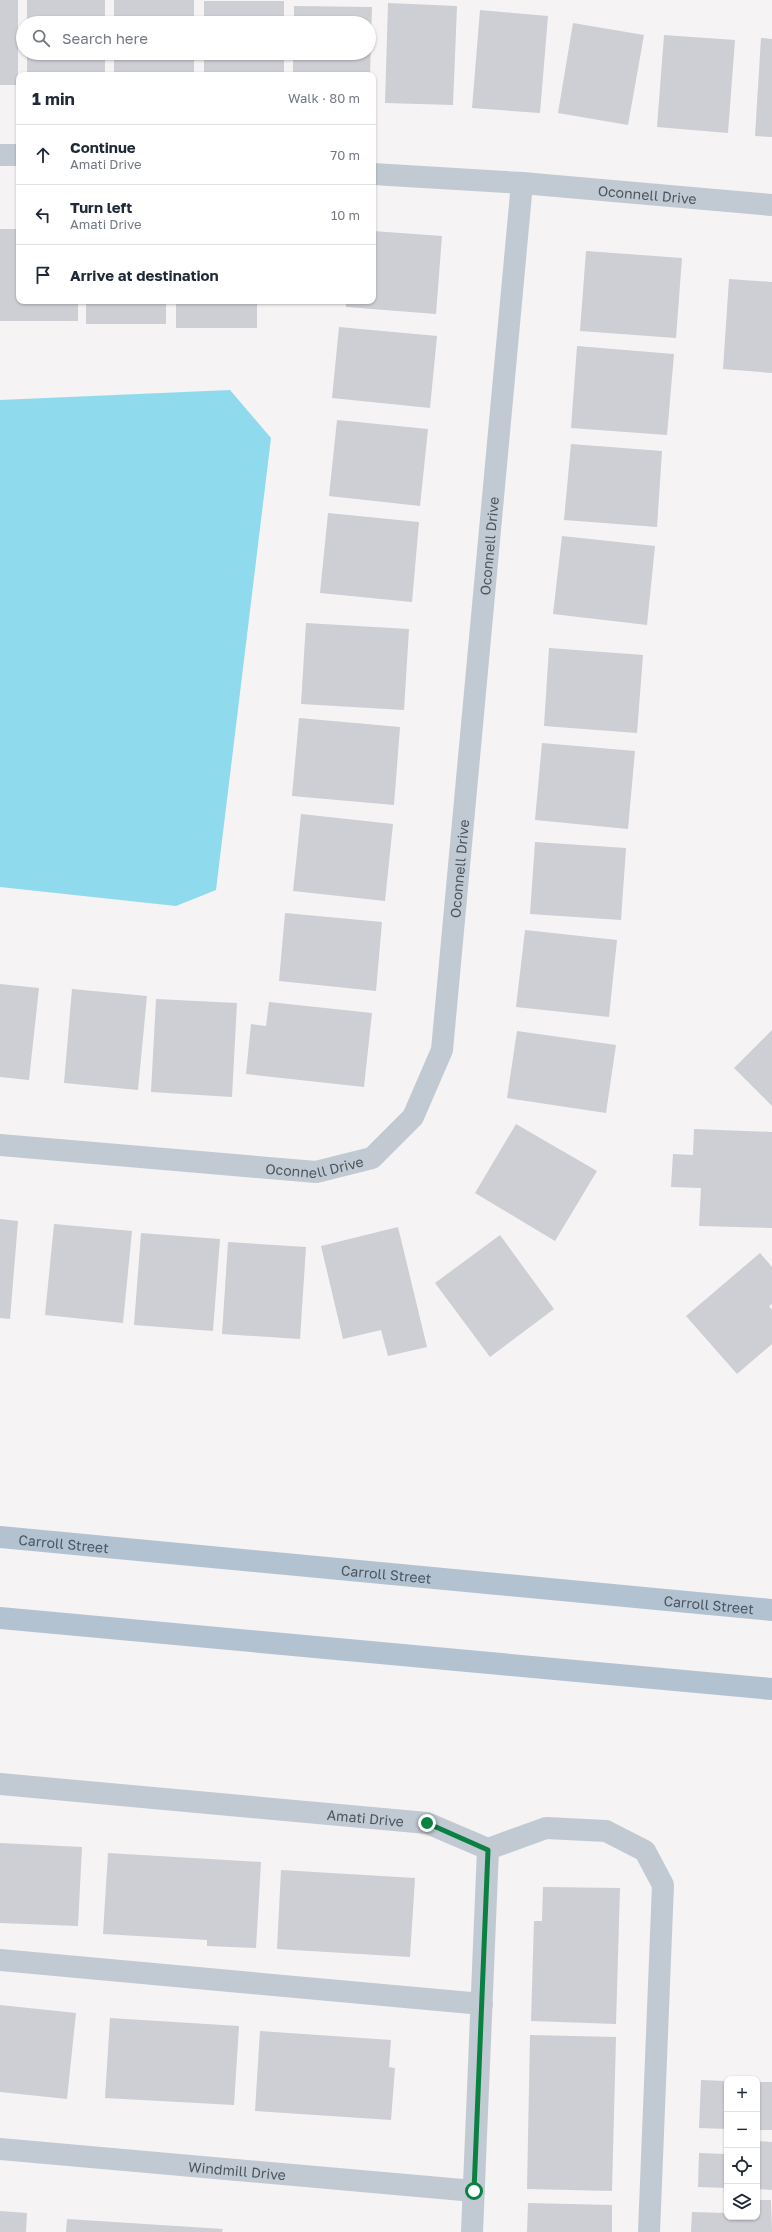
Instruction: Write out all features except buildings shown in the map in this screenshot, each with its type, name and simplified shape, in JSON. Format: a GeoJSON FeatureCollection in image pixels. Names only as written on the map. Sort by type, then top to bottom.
{"type":"FeatureCollection","features":[{"type":"Feature","properties":{"kind":"main road","name":"Carroll Street"},"geometry":{"type":"LineString","coordinates":[[0,1537],[772,1610]]}},
{"type":"Feature","properties":{"kind":"main road"},"geometry":{"type":"LineString","coordinates":[[0,1618],[772,1689]]}},
{"type":"Feature","properties":{"kind":"street"},"geometry":{"type":"LineString","coordinates":[[0,155],[16,155]]}},
{"type":"Feature","properties":{"kind":"street","name":"Oconnell Drive"},"geometry":{"type":"LineString","coordinates":[[376,174],[522,183],[772,205]]}},
{"type":"Feature","properties":{"kind":"street","name":"Oconnell Drive"},"geometry":{"type":"LineString","coordinates":[[0,1145],[316,1172],[372,1158],[413,1117],[442,1050],[522,183]]}},
{"type":"Feature","properties":{"kind":"street","name":"Amati Drive"},"geometry":{"type":"LineString","coordinates":[[0,1784],[427,1823],[488,1850]]}},
{"type":"Feature","properties":{"kind":"street"},"geometry":{"type":"LineString","coordinates":[[472,2232],[488,1850],[546,1828],[606,1831],[645,1851],[663,1885],[649,2232]]}},
{"type":"Feature","properties":{"kind":"street"},"geometry":{"type":"LineString","coordinates":[[0,1960],[482,2004]]}},
{"type":"Feature","properties":{"kind":"street","name":"Windmill Drive"},"geometry":{"type":"LineString","coordinates":[[0,2149],[474,2191]]}},
{"type":"Feature","properties":{"kind":"water"},"geometry":{"type":"Polygon","coordinates":[[[230,390],[271,438],[216,890],[176,906],[0,887],[0,400],[230,390]]]}},
{"type":"Feature","properties":{"kind":"route"},"geometry":{"type":"LineString","coordinates":[[427,1823],[488,1850],[474,2191]]}}]}
